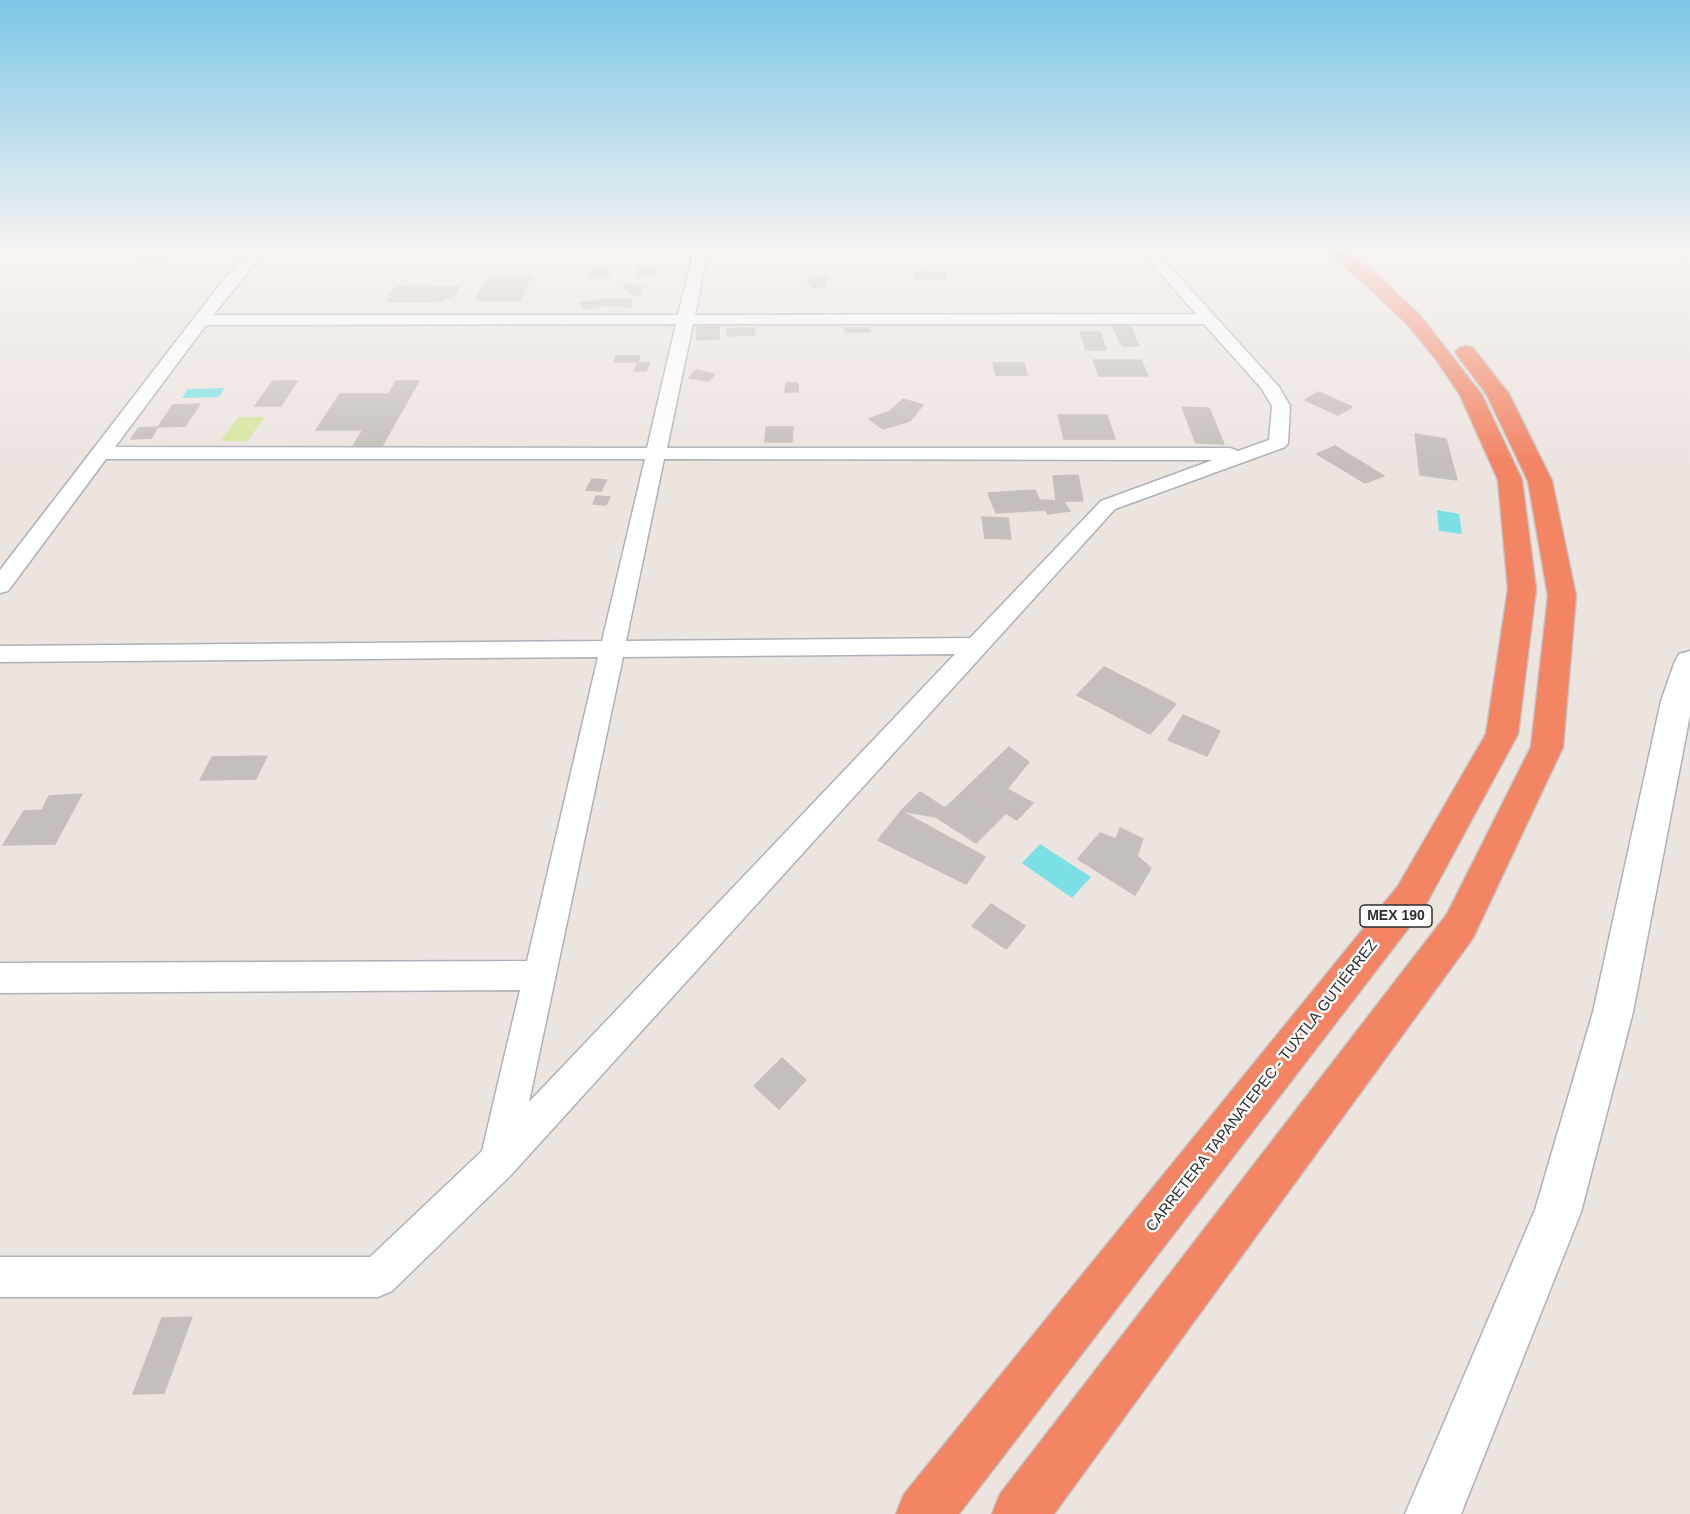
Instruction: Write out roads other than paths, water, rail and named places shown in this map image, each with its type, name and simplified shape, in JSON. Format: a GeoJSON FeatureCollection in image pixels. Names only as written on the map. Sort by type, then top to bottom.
{"type":"FeatureCollection","features":[{"type":"Feature","properties":{"kind":"highway","name":"CARRETERA TAPANATEPEC - TUXTLA GUTIÉRREZ"},"geometry":{"type":"LineString","coordinates":[[924,1514],[1411,897],[1502,734],[1522,589],[1510,480],[1471,395],[1414,321]]}},
{"type":"Feature","properties":{"kind":"highway","name":"MEX 190"},"geometry":{"type":"LineString","coordinates":[[1020,1514],[1460,926],[1547,747],[1562,596],[1540,481],[1498,394],[1473,360],[1439,321]]}},
{"type":"Feature","properties":{"kind":"main road"},"geometry":{"type":"LineString","coordinates":[[1433,1514],[1558,1212],[1613,1012],[1677,701],[1690,661]]}},
{"type":"Feature","properties":{"kind":"street"},"geometry":{"type":"LineString","coordinates":[[0,586],[201,321]]}},
{"type":"Feature","properties":{"kind":"street"},"geometry":{"type":"LineString","coordinates":[[498,1162],[686,321]]}},
{"type":"Feature","properties":{"kind":"street"},"geometry":{"type":"LineString","coordinates":[[0,1277],[378,1277],[498,1162],[1108,505],[1278,443],[1281,406],[1270,387],[1210,321]]}},
{"type":"Feature","properties":{"kind":"street"},"geometry":{"type":"LineString","coordinates":[[100,453],[1248,454]]}},
{"type":"Feature","properties":{"kind":"street"},"geometry":{"type":"LineString","coordinates":[[0,654],[612,651],[976,646]]}},
{"type":"Feature","properties":{"kind":"street"},"geometry":{"type":"LineString","coordinates":[[0,978],[540,975]]}},
{"type":"Feature","properties":{"kind":"water"},"geometry":{"type":"Polygon","coordinates":[[[224,388],[219,397],[182,398],[188,389],[224,388]]]}},
{"type":"Feature","properties":{"kind":"water"},"geometry":{"type":"Polygon","coordinates":[[[1437,510],[1459,514],[1462,534],[1439,531],[1437,510]]]}},
{"type":"Feature","properties":{"kind":"water"},"geometry":{"type":"Polygon","coordinates":[[[1040,844],[1091,877],[1072,898],[1022,863],[1040,844]]]}}]}
